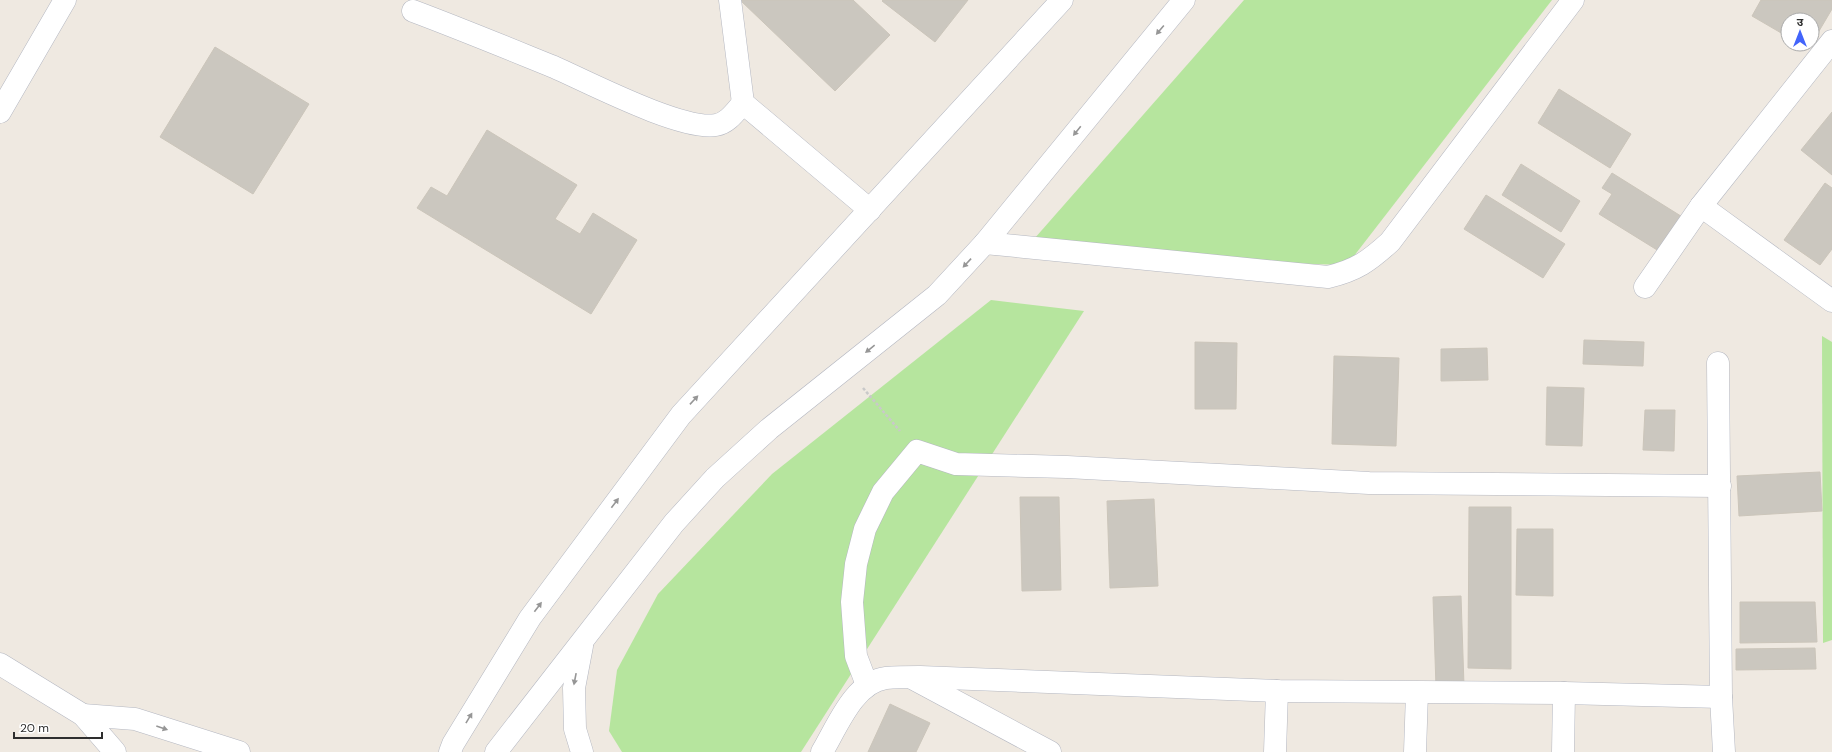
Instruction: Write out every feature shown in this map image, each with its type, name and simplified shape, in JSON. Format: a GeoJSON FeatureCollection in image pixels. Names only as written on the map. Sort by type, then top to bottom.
{"type":"FeatureCollection","features":[{"type":"Feature","properties":{"kind":"street"},"geometry":{"type":"LineString","coordinates":[[0,112],[65,0]]}},
{"type":"Feature","properties":{"kind":"street"},"geometry":{"type":"LineString","coordinates":[[730,0],[743,103],[870,210]]}},
{"type":"Feature","properties":{"kind":"street"},"geometry":{"type":"LineString","coordinates":[[450,752],[453,744],[530,618],[680,415],[1062,0]]}},
{"type":"Feature","properties":{"kind":"street"},"geometry":{"type":"LineString","coordinates":[[496,752],[674,523],[715,478],[769,429],[937,295],[985,243],[1184,0]]}},
{"type":"Feature","properties":{"kind":"street"},"geometry":{"type":"LineString","coordinates":[[985,243],[1328,277],[1349,272],[1372,259],[1390,242],[1573,0]]}},
{"type":"Feature","properties":{"kind":"street"},"geometry":{"type":"LineString","coordinates":[[413,11],[492,41],[658,113],[696,124],[716,125],[728,120],[743,103]]}},
{"type":"Feature","properties":{"kind":"street"},"geometry":{"type":"LineString","coordinates":[[1645,286],[1701,206],[1825,63],[1832,41]]}},
{"type":"Feature","properties":{"kind":"street"},"geometry":{"type":"LineString","coordinates":[[1701,206],[1832,301]]}},
{"type":"Feature","properties":{"kind":"street"},"geometry":{"type":"LineString","coordinates":[[1718,363],[1721,697],[1724,752]]}},
{"type":"Feature","properties":{"kind":"street"},"geometry":{"type":"LineString","coordinates":[[867,684],[856,656],[852,602],[856,564],[865,529],[883,492],[917,451],[956,464],[1067,466],[1369,483],[1720,486]]}},
{"type":"Feature","properties":{"kind":"street"},"geometry":{"type":"LineString","coordinates":[[582,752],[575,729],[574,688],[583,641]]}},
{"type":"Feature","properties":{"kind":"street"},"geometry":{"type":"LineString","coordinates":[[0,664],[83,715],[115,752]]}},
{"type":"Feature","properties":{"kind":"street"},"geometry":{"type":"LineString","coordinates":[[822,752],[853,699],[867,684],[885,678],[911,677],[1277,691],[1564,693],[1721,697]]}},
{"type":"Feature","properties":{"kind":"street"},"geometry":{"type":"LineString","coordinates":[[911,677],[1050,752]]}},
{"type":"Feature","properties":{"kind":"street"},"geometry":{"type":"LineString","coordinates":[[1275,752],[1277,691]]}},
{"type":"Feature","properties":{"kind":"street"},"geometry":{"type":"LineString","coordinates":[[1416,752],[1417,693]]}},
{"type":"Feature","properties":{"kind":"street"},"geometry":{"type":"LineString","coordinates":[[1563,752],[1564,693]]}},
{"type":"Feature","properties":{"kind":"street"},"geometry":{"type":"LineString","coordinates":[[83,715],[135,719],[239,752]]}},
{"type":"Feature","properties":{"kind":"path"},"geometry":{"type":"LineString","coordinates":[[847,368],[917,451]]}},
{"type":"Feature","properties":{"kind":"green space"},"geometry":{"type":"Polygon","coordinates":[[[1244,0],[1552,0],[1347,265],[1020,255],[1244,0]]]}},
{"type":"Feature","properties":{"kind":"green space"},"geometry":{"type":"Polygon","coordinates":[[[991,300],[1084,311],[801,752],[622,752],[609,731],[617,670],[658,594],[772,474],[991,300]]]}},
{"type":"Feature","properties":{"kind":"green space"},"geometry":{"type":"Polygon","coordinates":[[[1822,336],[1832,342],[1832,640],[1823,643],[1822,336]]]}},
{"type":"Feature","properties":{"kind":"building"},"geometry":{"type":"Polygon","coordinates":[[[740,0],[853,0],[890,35],[835,91],[740,0]]]}},
{"type":"Feature","properties":{"kind":"building"},"geometry":{"type":"Polygon","coordinates":[[[968,0],[935,42],[882,1],[968,0]]]}},
{"type":"Feature","properties":{"kind":"building"},"geometry":{"type":"Polygon","coordinates":[[[1761,0],[1832,0],[1832,9],[1820,29],[1820,12],[1780,12],[1780,32],[1752,16],[1761,0]]]}},
{"type":"Feature","properties":{"kind":"building"},"geometry":{"type":"Polygon","coordinates":[[[215,47],[309,104],[253,194],[160,137],[215,47]]]}},
{"type":"Feature","properties":{"kind":"building"},"geometry":{"type":"Polygon","coordinates":[[[1559,89],[1631,134],[1610,168],[1538,123],[1559,89]]]}},
{"type":"Feature","properties":{"kind":"building"},"geometry":{"type":"Polygon","coordinates":[[[1832,112],[1832,175],[1801,150],[1832,112]]]}},
{"type":"Feature","properties":{"kind":"building"},"geometry":{"type":"Polygon","coordinates":[[[487,130],[577,185],[555,219],[580,234],[593,213],[637,240],[591,314],[417,208],[431,187],[447,196],[487,130]]]}},
{"type":"Feature","properties":{"kind":"building"},"geometry":{"type":"Polygon","coordinates":[[[1521,164],[1580,201],[1561,232],[1502,195],[1521,164]]]}},
{"type":"Feature","properties":{"kind":"building"},"geometry":{"type":"Polygon","coordinates":[[[1612,173],[1684,218],[1662,253],[1599,214],[1612,194],[1602,188],[1612,173]]]}},
{"type":"Feature","properties":{"kind":"building"},"geometry":{"type":"Polygon","coordinates":[[[1825,183],[1832,188],[1832,249],[1820,265],[1784,240],[1825,183]]]}},
{"type":"Feature","properties":{"kind":"building"},"geometry":{"type":"Polygon","coordinates":[[[1486,195],[1565,244],[1543,278],[1464,229],[1486,195]]]}},
{"type":"Feature","properties":{"kind":"building"},"geometry":{"type":"Polygon","coordinates":[[[1584,340],[1644,342],[1643,366],[1583,364],[1584,340]]]}},
{"type":"Feature","properties":{"kind":"building"},"geometry":{"type":"Polygon","coordinates":[[[1195,342],[1237,343],[1236,409],[1195,409],[1195,342]]]}},
{"type":"Feature","properties":{"kind":"building"},"geometry":{"type":"Polygon","coordinates":[[[1487,348],[1488,380],[1441,381],[1441,349],[1487,348]]]}},
{"type":"Feature","properties":{"kind":"building"},"geometry":{"type":"Polygon","coordinates":[[[1334,356],[1399,358],[1396,446],[1332,444],[1334,356]]]}},
{"type":"Feature","properties":{"kind":"building"},"geometry":{"type":"Polygon","coordinates":[[[1547,387],[1584,388],[1582,446],[1546,445],[1547,387]]]}},
{"type":"Feature","properties":{"kind":"building"},"geometry":{"type":"Polygon","coordinates":[[[1645,410],[1675,410],[1674,451],[1643,450],[1645,410]]]}},
{"type":"Feature","properties":{"kind":"building"},"geometry":{"type":"Polygon","coordinates":[[[1820,472],[1822,511],[1739,516],[1737,476],[1820,472]]]}},
{"type":"Feature","properties":{"kind":"building"},"geometry":{"type":"Polygon","coordinates":[[[1020,497],[1059,497],[1061,590],[1022,591],[1020,497]]]}},
{"type":"Feature","properties":{"kind":"building"},"geometry":{"type":"Polygon","coordinates":[[[1154,499],[1158,586],[1110,588],[1107,501],[1154,499]]]}},
{"type":"Feature","properties":{"kind":"building"},"geometry":{"type":"Polygon","coordinates":[[[1469,507],[1511,507],[1511,669],[1468,668],[1469,507]]]}},
{"type":"Feature","properties":{"kind":"building"},"geometry":{"type":"Polygon","coordinates":[[[1517,529],[1553,529],[1553,596],[1516,595],[1517,529]]]}},
{"type":"Feature","properties":{"kind":"building"},"geometry":{"type":"Polygon","coordinates":[[[1461,596],[1464,686],[1436,687],[1433,597],[1461,596]]]}},
{"type":"Feature","properties":{"kind":"building"},"geometry":{"type":"Polygon","coordinates":[[[1740,602],[1815,602],[1817,642],[1740,643],[1740,602]]]}},
{"type":"Feature","properties":{"kind":"building"},"geometry":{"type":"Polygon","coordinates":[[[1815,648],[1816,669],[1736,670],[1736,649],[1815,648]]]}},
{"type":"Feature","properties":{"kind":"building"},"geometry":{"type":"Polygon","coordinates":[[[890,704],[930,723],[916,752],[868,752],[890,704]]]}}]}
